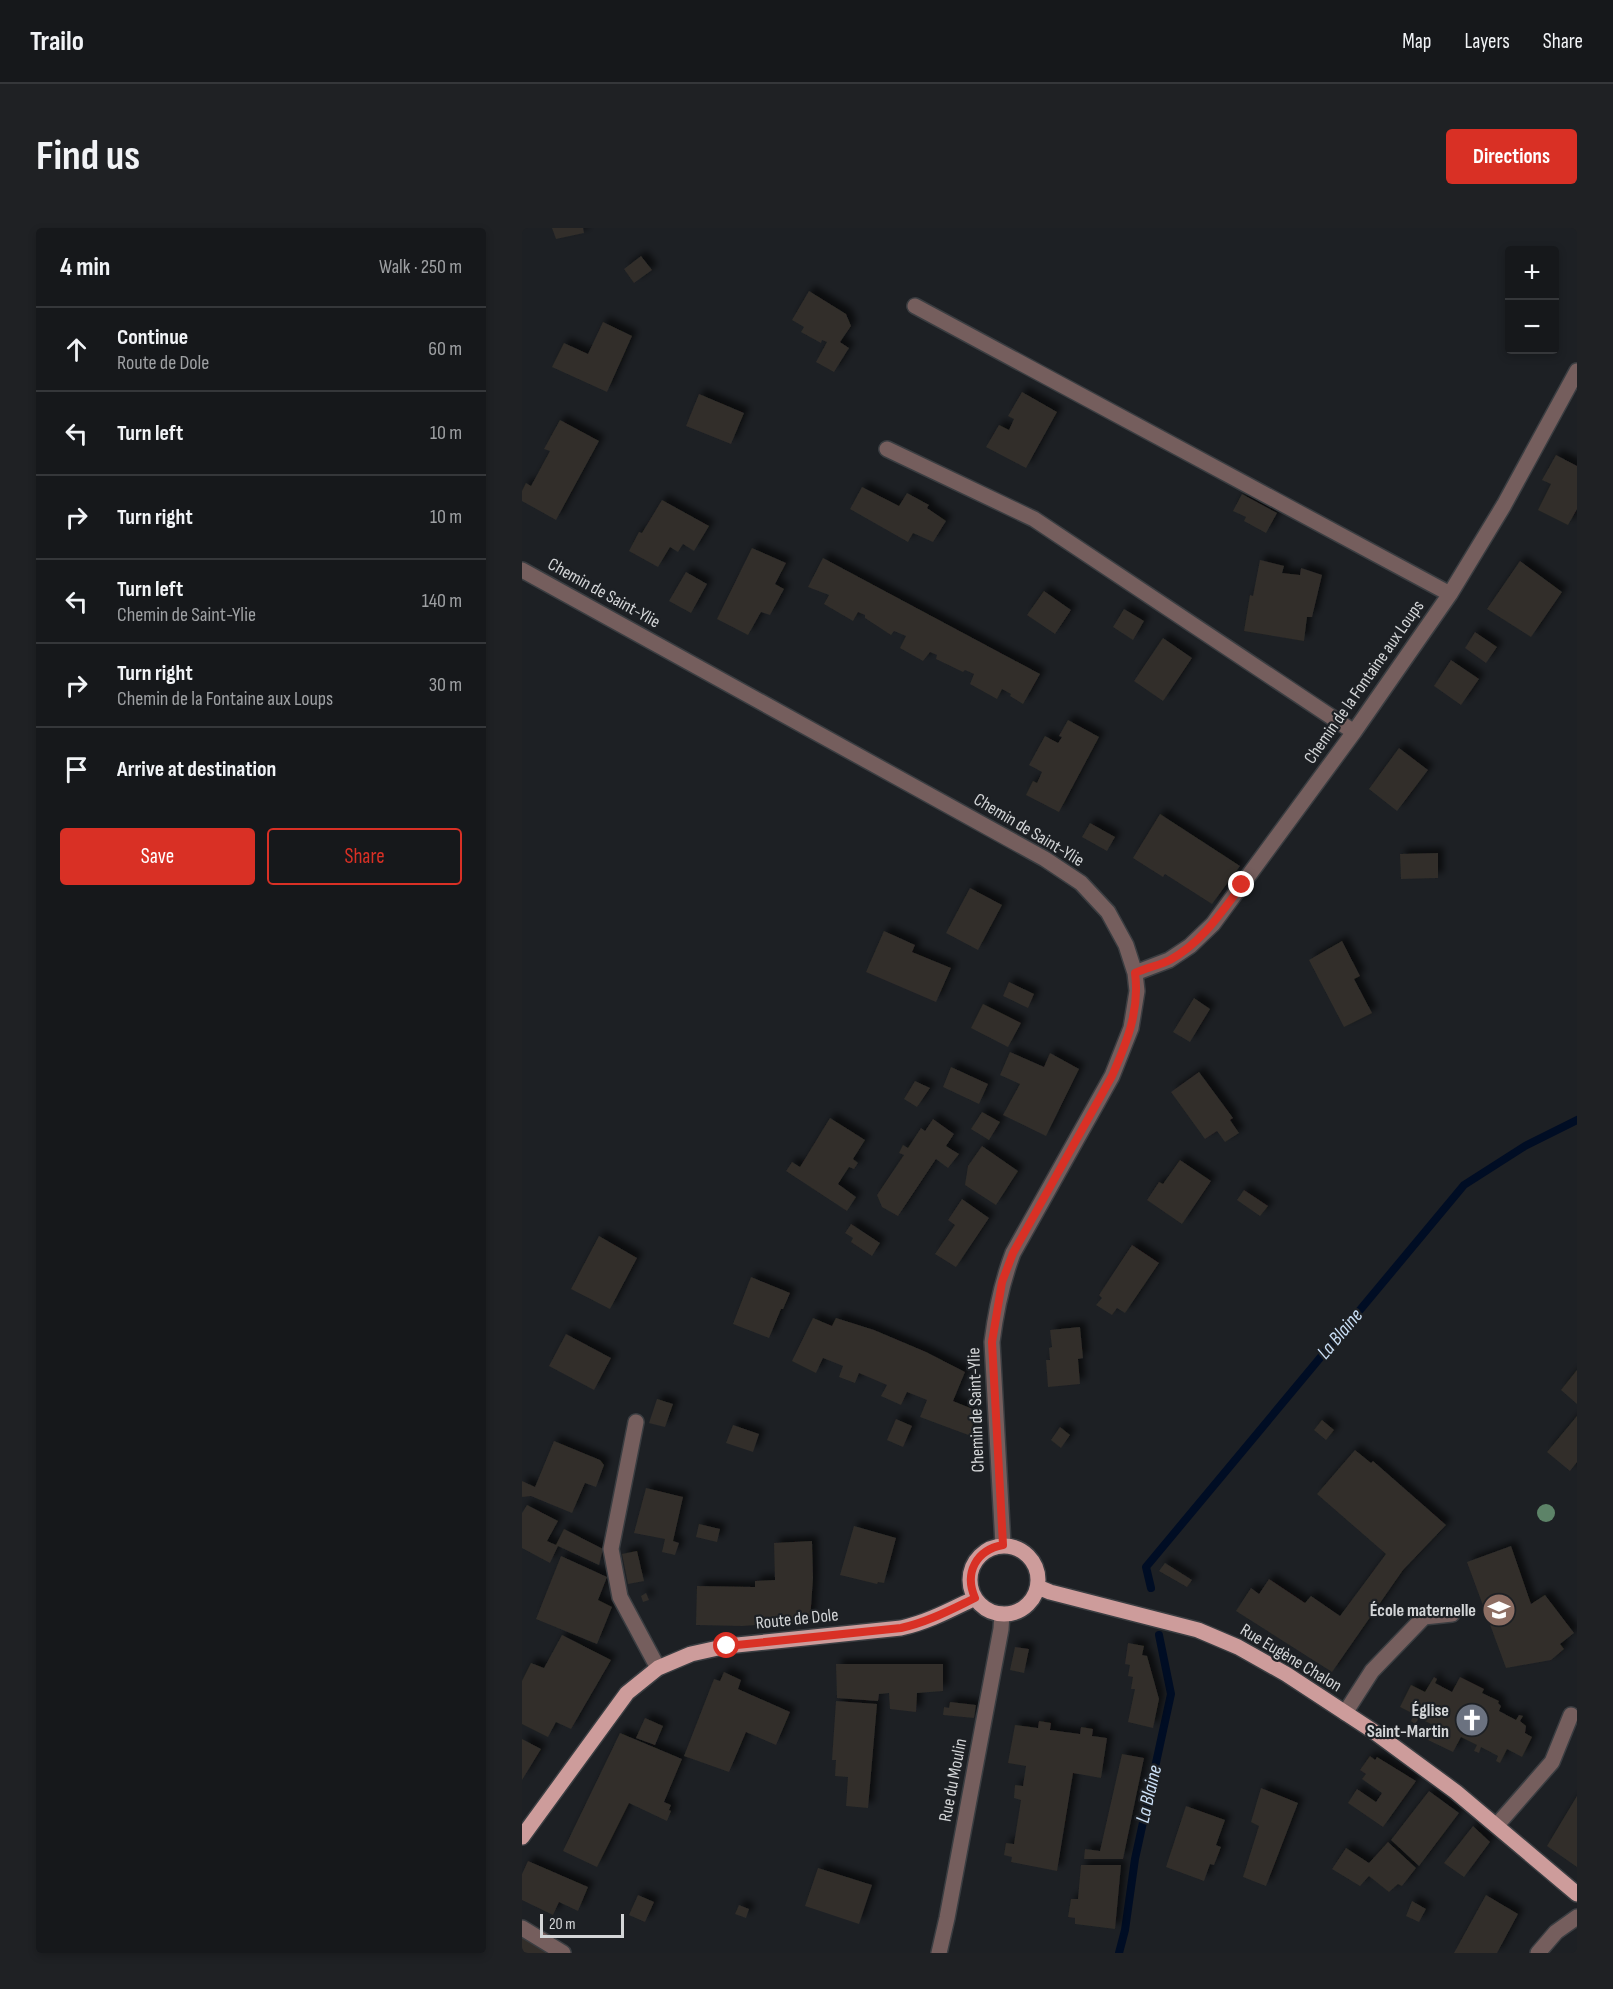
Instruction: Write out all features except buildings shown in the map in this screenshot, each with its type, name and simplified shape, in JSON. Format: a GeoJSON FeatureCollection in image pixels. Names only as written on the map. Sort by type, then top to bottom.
{"type":"FeatureCollection","features":[{"type":"Feature","properties":{"kind":"main road"},"geometry":{"type":"LineString","coordinates":[[1003,1545],[1020,1549],[1034,1561],[1038,1587],[1029,1604],[1012,1613],[1002,1614],[986,1609],[975,1598],[970,1581],[974,1564],[986,1551],[1003,1545]]}},
{"type":"Feature","properties":{"kind":"main road","name":"Rue Eugène Chalon"},"geometry":{"type":"LineString","coordinates":[[1038,1587],[1198,1630],[1238,1647],[1286,1674],[1373,1731],[1447,1786],[1497,1825],[1577,1894]]}},
{"type":"Feature","properties":{"kind":"main road","name":"Route de Dole"},"geometry":{"type":"LineString","coordinates":[[522,1837],[627,1693],[658,1668],[691,1654],[727,1646],[901,1628],[942,1615],[975,1598]]}},
{"type":"Feature","properties":{"kind":"street"},"geometry":{"type":"LineString","coordinates":[[915,306],[1450,594]]}},
{"type":"Feature","properties":{"kind":"street","name":"Chemin de la Fontaine aux Loups"},"geometry":{"type":"LineString","coordinates":[[1135,973],[1169,960],[1190,946],[1214,924],[1354,732],[1450,594],[1504,505],[1577,371]]}},
{"type":"Feature","properties":{"kind":"street"},"geometry":{"type":"LineString","coordinates":[[887,449],[1034,519],[1354,732]]}},
{"type":"Feature","properties":{"kind":"street","name":"Chemin de Saint-Ylie"},"geometry":{"type":"LineString","coordinates":[[522,570],[1046,859],[1080,883],[1108,912],[1126,945],[1135,973],[1137,991],[1136,1010],[1125,1046],[1112,1076],[1013,1253],[1002,1282],[992,1342],[1003,1545]]}},
{"type":"Feature","properties":{"kind":"street"},"geometry":{"type":"LineString","coordinates":[[636,1422],[611,1549],[620,1597],[658,1668]]}},
{"type":"Feature","properties":{"kind":"street","name":"Rue du Moulin"},"geometry":{"type":"LineString","coordinates":[[939,1953],[1002,1614]]}},
{"type":"Feature","properties":{"kind":"street"},"geometry":{"type":"LineString","coordinates":[[1345,1713],[1372,1671],[1424,1617],[1452,1614]]}},
{"type":"Feature","properties":{"kind":"street"},"geometry":{"type":"LineString","coordinates":[[1497,1825],[1552,1762],[1572,1715]]}},
{"type":"Feature","properties":{"kind":"street"},"geometry":{"type":"LineString","coordinates":[[1538,1953],[1556,1932],[1577,1917]]}},
{"type":"Feature","properties":{"kind":"street"},"geometry":{"type":"LineString","coordinates":[[522,1928],[563,1953]]}},
{"type":"Feature","properties":{"kind":"waterway","name":"La Blaine"},"geometry":{"type":"LineString","coordinates":[[1151,1588],[1146,1567],[1464,1185],[1525,1146],[1577,1120]]}},
{"type":"Feature","properties":{"kind":"waterway","name":"La Blaine"},"geometry":{"type":"LineString","coordinates":[[1119,1953],[1125,1930],[1135,1859],[1171,1694],[1159,1635]]}},
{"type":"Feature","properties":{"kind":"place","name":"École maternelle"},"geometry":{"type":"Point","coordinates":[1499,1610]}},
{"type":"Feature","properties":{"kind":"place","name":"Église Saint-Martin"},"geometry":{"type":"Point","coordinates":[1472,1720]}},
{"type":"Feature","properties":{"kind":"route"},"geometry":{"type":"LineString","coordinates":[[727,1646],[901,1628],[942,1615],[975,1598],[970,1581],[974,1564],[986,1551],[1003,1545],[992,1342],[1002,1282],[1013,1253],[1112,1076],[1125,1046],[1136,1010],[1135,973],[1169,960],[1190,946],[1214,924],[1242,885]]}}]}
